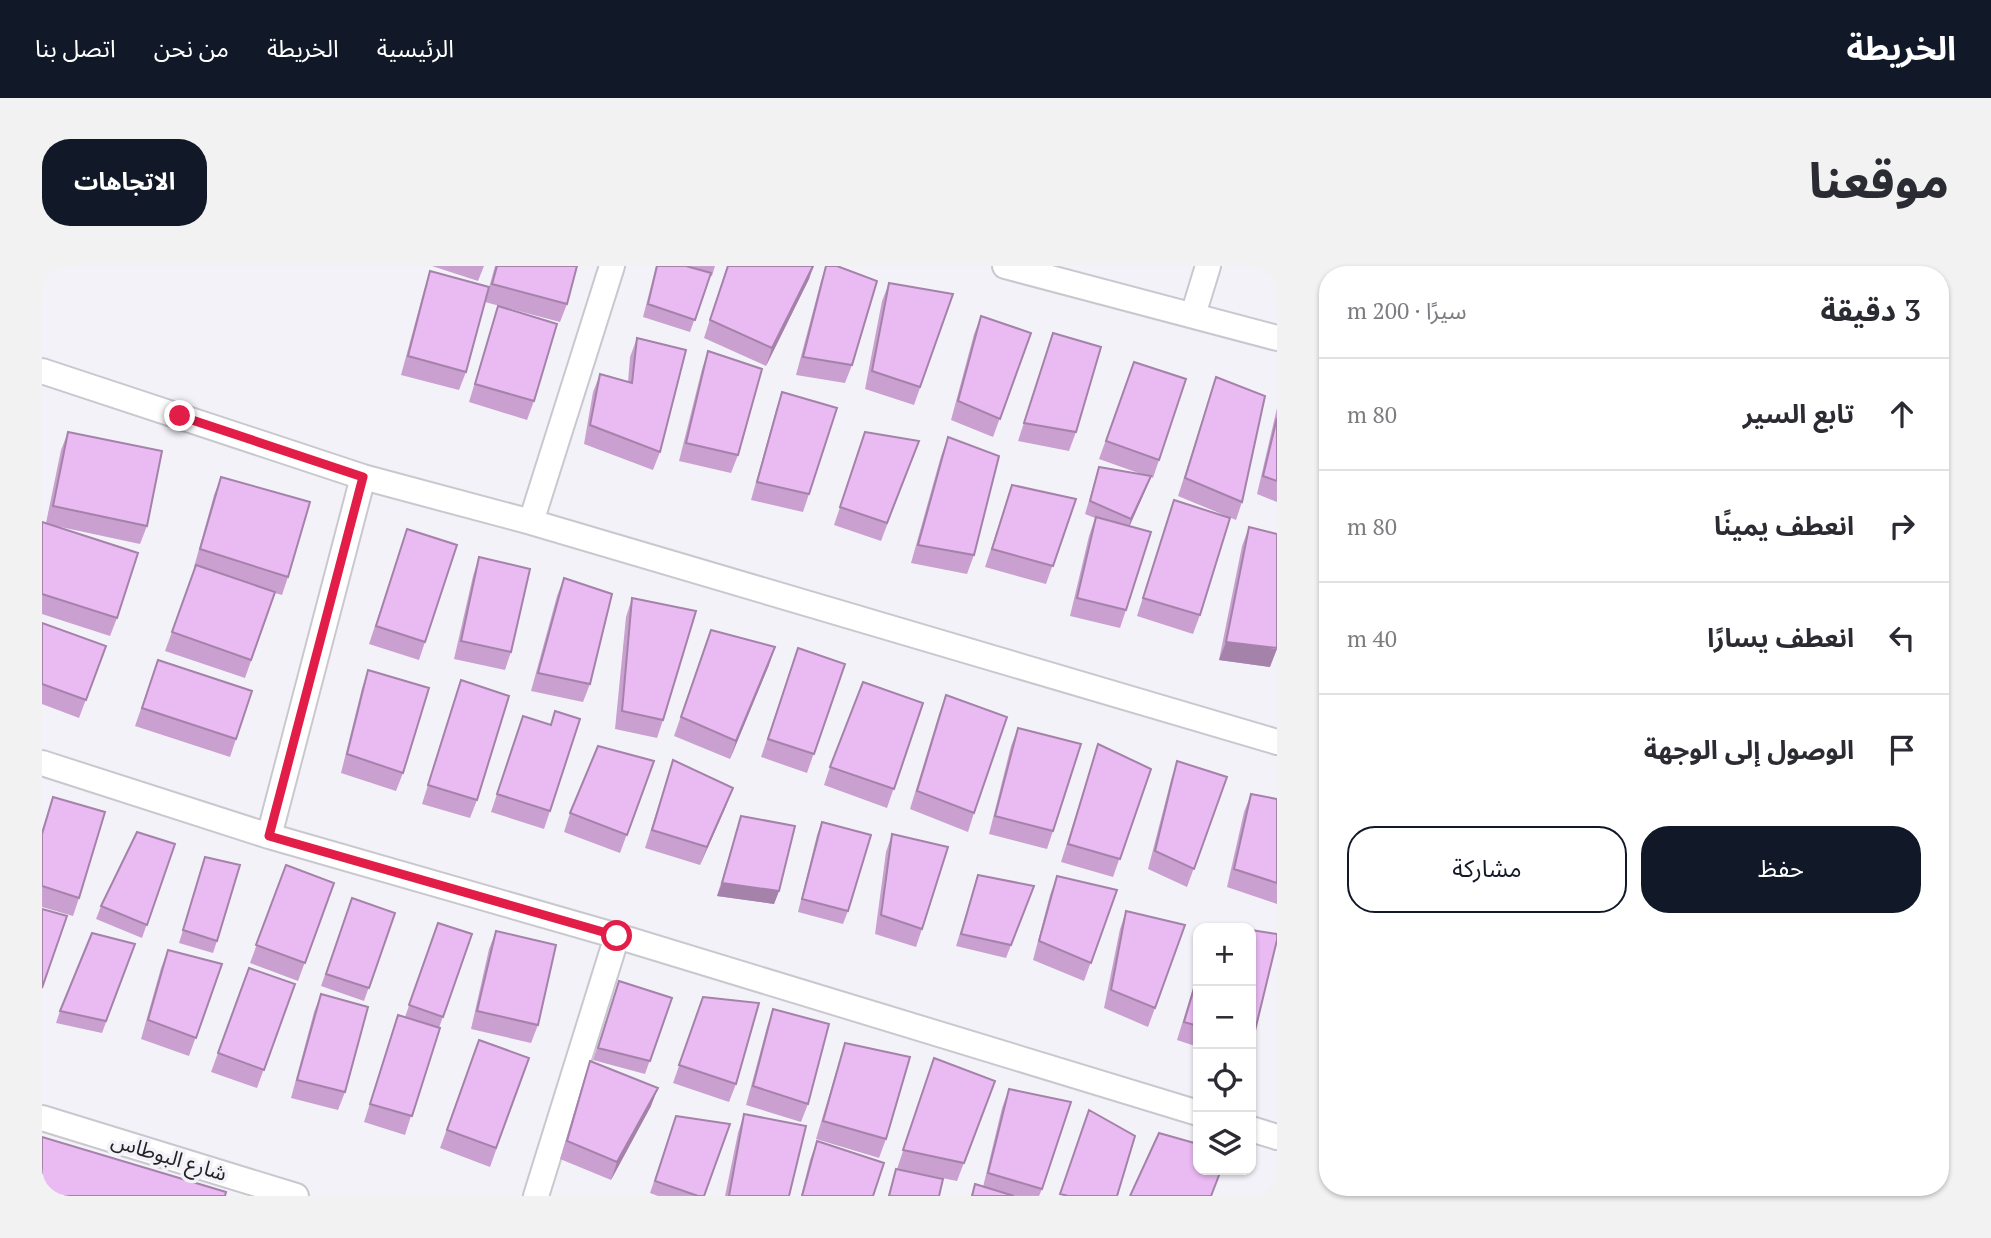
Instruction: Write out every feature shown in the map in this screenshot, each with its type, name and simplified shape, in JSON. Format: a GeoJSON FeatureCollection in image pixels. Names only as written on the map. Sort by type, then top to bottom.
{"type":"FeatureCollection","features":[{"type":"Feature","properties":{"kind":"street"},"geometry":{"type":"LineString","coordinates":[[531,523],[612,266]]}},
{"type":"Feature","properties":{"kind":"street"},"geometry":{"type":"LineString","coordinates":[[1005,266],[1277,338]]}},
{"type":"Feature","properties":{"kind":"street"},"geometry":{"type":"LineString","coordinates":[[1192,315],[1208,266]]}},
{"type":"Feature","properties":{"kind":"street"},"geometry":{"type":"LineString","coordinates":[[42,372],[363,477],[531,523],[1277,742]]}},
{"type":"Feature","properties":{"kind":"street"},"geometry":{"type":"LineString","coordinates":[[269,836],[363,477]]}},
{"type":"Feature","properties":{"kind":"street"},"geometry":{"type":"LineString","coordinates":[[42,763],[269,836],[617,936],[1195,1112]]}},
{"type":"Feature","properties":{"kind":"street"},"geometry":{"type":"LineString","coordinates":[[536,1196],[617,936]]}},
{"type":"Feature","properties":{"kind":"street","name":"شارع البوطاس"},"geometry":{"type":"LineString","coordinates":[[42,1118],[296,1196]]}},
{"type":"Feature","properties":{"kind":"street"},"geometry":{"type":"LineString","coordinates":[[1256,1131],[1277,1138]]}},
{"type":"Feature","properties":{"kind":"building"},"geometry":{"type":"Polygon","coordinates":[[[497,266],[577,266],[567,304],[492,284],[497,266]]]}},
{"type":"Feature","properties":{"kind":"building"},"geometry":{"type":"Polygon","coordinates":[[[657,266],[686,266],[711,273],[695,320],[648,304],[657,266]]]}},
{"type":"Feature","properties":{"kind":"building"},"geometry":{"type":"Polygon","coordinates":[[[728,266],[813,266],[772,348],[710,320],[728,266]]]}},
{"type":"Feature","properties":{"kind":"building"},"geometry":{"type":"Polygon","coordinates":[[[826,266],[837,266],[877,281],[852,365],[803,357],[826,266]]]}},
{"type":"Feature","properties":{"kind":"building"},"geometry":{"type":"Polygon","coordinates":[[[430,271],[489,287],[466,372],[408,356],[430,271]]]}},
{"type":"Feature","properties":{"kind":"building"},"geometry":{"type":"Polygon","coordinates":[[[889,283],[953,294],[920,387],[872,371],[889,283]]]}},
{"type":"Feature","properties":{"kind":"building"},"geometry":{"type":"Polygon","coordinates":[[[498,306],[557,324],[534,401],[475,384],[498,306]]]}},
{"type":"Feature","properties":{"kind":"building"},"geometry":{"type":"Polygon","coordinates":[[[981,316],[1031,333],[1000,419],[958,401],[981,316]]]}},
{"type":"Feature","properties":{"kind":"building"},"geometry":{"type":"Polygon","coordinates":[[[1053,333],[1101,347],[1076,432],[1024,423],[1053,333]]]}},
{"type":"Feature","properties":{"kind":"building"},"geometry":{"type":"Polygon","coordinates":[[[637,338],[686,350],[660,452],[590,425],[600,374],[632,383],[637,338]]]}},
{"type":"Feature","properties":{"kind":"building"},"geometry":{"type":"Polygon","coordinates":[[[708,351],[762,369],[738,455],[686,443],[708,351]]]}},
{"type":"Feature","properties":{"kind":"building"},"geometry":{"type":"Polygon","coordinates":[[[1134,362],[1186,379],[1159,460],[1106,441],[1134,362]]]}},
{"type":"Feature","properties":{"kind":"building"},"geometry":{"type":"Polygon","coordinates":[[[1216,377],[1265,396],[1242,502],[1185,478],[1216,377]]]}},
{"type":"Feature","properties":{"kind":"building"},"geometry":{"type":"Polygon","coordinates":[[[782,392],[837,408],[809,494],[757,482],[782,392]]]}},
{"type":"Feature","properties":{"kind":"building"},"geometry":{"type":"Polygon","coordinates":[[[1277,418],[1277,481],[1263,476],[1277,418]]]}},
{"type":"Feature","properties":{"kind":"building"},"geometry":{"type":"Polygon","coordinates":[[[68,432],[162,451],[147,526],[53,506],[68,432]]]}},
{"type":"Feature","properties":{"kind":"building"},"geometry":{"type":"Polygon","coordinates":[[[865,432],[919,441],[887,523],[840,507],[865,432]]]}},
{"type":"Feature","properties":{"kind":"building"},"geometry":{"type":"Polygon","coordinates":[[[948,437],[999,456],[974,555],[918,545],[948,437]]]}},
{"type":"Feature","properties":{"kind":"building"},"geometry":{"type":"Polygon","coordinates":[[[1099,467],[1151,476],[1131,519],[1090,501],[1099,467]]]}},
{"type":"Feature","properties":{"kind":"building"},"geometry":{"type":"Polygon","coordinates":[[[221,477],[310,502],[288,577],[200,549],[221,477]]]}},
{"type":"Feature","properties":{"kind":"building"},"geometry":{"type":"Polygon","coordinates":[[[1012,485],[1076,499],[1053,566],[992,549],[1012,485]]]}},
{"type":"Feature","properties":{"kind":"building"},"geometry":{"type":"Polygon","coordinates":[[[1174,500],[1230,518],[1200,615],[1143,598],[1174,500]]]}},
{"type":"Feature","properties":{"kind":"building"},"geometry":{"type":"Polygon","coordinates":[[[1096,517],[1151,532],[1126,610],[1077,598],[1096,517]]]}},
{"type":"Feature","properties":{"kind":"building"},"geometry":{"type":"Polygon","coordinates":[[[42,522],[138,553],[117,618],[42,594],[42,522]]]}},
{"type":"Feature","properties":{"kind":"building"},"geometry":{"type":"Polygon","coordinates":[[[1249,527],[1277,534],[1277,648],[1226,642],[1249,527]]]}},
{"type":"Feature","properties":{"kind":"building"},"geometry":{"type":"Polygon","coordinates":[[[407,529],[457,545],[425,642],[376,626],[407,529]]]}},
{"type":"Feature","properties":{"kind":"building"},"geometry":{"type":"Polygon","coordinates":[[[479,557],[530,569],[511,652],[461,641],[479,557]]]}},
{"type":"Feature","properties":{"kind":"building"},"geometry":{"type":"Polygon","coordinates":[[[196,565],[275,592],[251,660],[172,632],[196,565]]]}},
{"type":"Feature","properties":{"kind":"building"},"geometry":{"type":"Polygon","coordinates":[[[564,578],[612,594],[590,684],[538,673],[564,578]]]}},
{"type":"Feature","properties":{"kind":"building"},"geometry":{"type":"Polygon","coordinates":[[[632,598],[696,611],[663,720],[622,711],[632,598]]]}},
{"type":"Feature","properties":{"kind":"building"},"geometry":{"type":"Polygon","coordinates":[[[42,623],[106,646],[86,700],[42,684],[42,623]]]}},
{"type":"Feature","properties":{"kind":"building"},"geometry":{"type":"Polygon","coordinates":[[[711,630],[775,647],[736,741],[681,717],[711,630]]]}},
{"type":"Feature","properties":{"kind":"building"},"geometry":{"type":"Polygon","coordinates":[[[798,648],[845,664],[814,754],[768,739],[798,648]]]}},
{"type":"Feature","properties":{"kind":"building"},"geometry":{"type":"Polygon","coordinates":[[[158,660],[252,691],[236,739],[142,708],[158,660]]]}},
{"type":"Feature","properties":{"kind":"building"},"geometry":{"type":"Polygon","coordinates":[[[368,670],[429,688],[403,773],[347,754],[368,670]]]}},
{"type":"Feature","properties":{"kind":"building"},"geometry":{"type":"Polygon","coordinates":[[[461,680],[509,696],[477,800],[428,785],[461,680]]]}},
{"type":"Feature","properties":{"kind":"building"},"geometry":{"type":"Polygon","coordinates":[[[863,682],[923,703],[894,789],[830,767],[863,682]]]}},
{"type":"Feature","properties":{"kind":"building"},"geometry":{"type":"Polygon","coordinates":[[[946,695],[1007,717],[974,813],[917,791],[946,695]]]}},
{"type":"Feature","properties":{"kind":"building"},"geometry":{"type":"Polygon","coordinates":[[[555,711],[580,719],[550,811],[497,794],[523,716],[551,725],[555,711]]]}},
{"type":"Feature","properties":{"kind":"building"},"geometry":{"type":"Polygon","coordinates":[[[1018,728],[1081,744],[1053,831],[995,816],[1018,728]]]}},
{"type":"Feature","properties":{"kind":"building"},"geometry":{"type":"Polygon","coordinates":[[[1098,744],[1151,769],[1120,859],[1068,844],[1098,744]]]}},
{"type":"Feature","properties":{"kind":"building"},"geometry":{"type":"Polygon","coordinates":[[[598,746],[654,761],[627,835],[570,813],[598,746]]]}},
{"type":"Feature","properties":{"kind":"building"},"geometry":{"type":"Polygon","coordinates":[[[673,760],[733,788],[707,847],[652,830],[673,760]]]}},
{"type":"Feature","properties":{"kind":"building"},"geometry":{"type":"Polygon","coordinates":[[[1177,761],[1227,777],[1194,869],[1155,851],[1177,761]]]}},
{"type":"Feature","properties":{"kind":"building"},"geometry":{"type":"Polygon","coordinates":[[[1251,794],[1277,799],[1277,883],[1234,869],[1251,794]]]}},
{"type":"Feature","properties":{"kind":"building"},"geometry":{"type":"Polygon","coordinates":[[[53,797],[105,812],[79,898],[42,886],[42,834],[53,797]]]}},
{"type":"Feature","properties":{"kind":"building"},"geometry":{"type":"Polygon","coordinates":[[[741,816],[795,826],[779,891],[722,883],[741,816]]]}},
{"type":"Feature","properties":{"kind":"building"},"geometry":{"type":"Polygon","coordinates":[[[822,822],[871,835],[848,911],[802,899],[822,822]]]}},
{"type":"Feature","properties":{"kind":"building"},"geometry":{"type":"Polygon","coordinates":[[[137,832],[175,844],[147,925],[101,906],[137,832]]]}},
{"type":"Feature","properties":{"kind":"building"},"geometry":{"type":"Polygon","coordinates":[[[892,834],[948,847],[922,929],[881,915],[892,834]]]}},
{"type":"Feature","properties":{"kind":"building"},"geometry":{"type":"Polygon","coordinates":[[[205,857],[240,865],[217,941],[183,930],[205,857]]]}},
{"type":"Feature","properties":{"kind":"building"},"geometry":{"type":"Polygon","coordinates":[[[286,865],[334,883],[305,963],[256,945],[286,865]]]}},
{"type":"Feature","properties":{"kind":"building"},"geometry":{"type":"Polygon","coordinates":[[[978,875],[1034,886],[1011,945],[961,934],[978,875]]]}},
{"type":"Feature","properties":{"kind":"building"},"geometry":{"type":"Polygon","coordinates":[[[1057,876],[1117,890],[1091,963],[1039,941],[1057,876]]]}},
{"type":"Feature","properties":{"kind":"building"},"geometry":{"type":"Polygon","coordinates":[[[352,898],[395,913],[369,988],[326,974],[352,898]]]}},
{"type":"Feature","properties":{"kind":"building"},"geometry":{"type":"Polygon","coordinates":[[[42,909],[67,916],[42,988],[42,909]]]}},
{"type":"Feature","properties":{"kind":"building"},"geometry":{"type":"Polygon","coordinates":[[[1126,911],[1185,925],[1155,1008],[1111,990],[1126,911]]]}},
{"type":"Feature","properties":{"kind":"building"},"geometry":{"type":"Polygon","coordinates":[[[438,923],[472,934],[443,1017],[409,1005],[438,923]]]}},
{"type":"Feature","properties":{"kind":"building"},"geometry":{"type":"Polygon","coordinates":[[[496,931],[556,945],[538,1025],[477,1011],[496,931]]]}},
{"type":"Feature","properties":{"kind":"building"},"geometry":{"type":"Polygon","coordinates":[[[1256,931],[1277,934],[1256,1027],[1256,931]]]}},
{"type":"Feature","properties":{"kind":"building"},"geometry":{"type":"Polygon","coordinates":[[[92,933],[135,944],[106,1021],[60,1011],[92,933]]]}},
{"type":"Feature","properties":{"kind":"building"},"geometry":{"type":"Polygon","coordinates":[[[168,950],[222,964],[196,1038],[148,1020],[168,950]]]}},
{"type":"Feature","properties":{"kind":"building"},"geometry":{"type":"Polygon","coordinates":[[[249,968],[295,984],[264,1070],[218,1053],[249,968]]]}},
{"type":"Feature","properties":{"kind":"building"},"geometry":{"type":"Polygon","coordinates":[[[619,981],[672,998],[650,1061],[598,1048],[619,981]]]}},
{"type":"Feature","properties":{"kind":"building"},"geometry":{"type":"Polygon","coordinates":[[[1193,992],[1193,1025],[1184,1022],[1193,992]]]}},
{"type":"Feature","properties":{"kind":"building"},"geometry":{"type":"Polygon","coordinates":[[[321,994],[368,1007],[345,1092],[297,1080],[321,994]]]}},
{"type":"Feature","properties":{"kind":"building"},"geometry":{"type":"Polygon","coordinates":[[[703,997],[759,1003],[736,1084],[679,1065],[703,997]]]}},
{"type":"Feature","properties":{"kind":"building"},"geometry":{"type":"Polygon","coordinates":[[[773,1009],[829,1024],[808,1104],[753,1086],[773,1009]]]}},
{"type":"Feature","properties":{"kind":"building"},"geometry":{"type":"Polygon","coordinates":[[[398,1015],[440,1028],[412,1116],[370,1104],[398,1015]]]}},
{"type":"Feature","properties":{"kind":"building"},"geometry":{"type":"Polygon","coordinates":[[[479,1040],[529,1058],[496,1148],[447,1130],[479,1040]]]}},
{"type":"Feature","properties":{"kind":"building"},"geometry":{"type":"Polygon","coordinates":[[[845,1043],[910,1057],[886,1139],[823,1121],[845,1043]]]}},
{"type":"Feature","properties":{"kind":"building"},"geometry":{"type":"Polygon","coordinates":[[[934,1058],[995,1081],[964,1163],[903,1150],[934,1058]]]}},
{"type":"Feature","properties":{"kind":"building"},"geometry":{"type":"Polygon","coordinates":[[[590,1061],[658,1088],[617,1162],[567,1141],[590,1061]]]}},
{"type":"Feature","properties":{"kind":"building"},"geometry":{"type":"Polygon","coordinates":[[[1009,1089],[1071,1102],[1042,1189],[988,1173],[1009,1089]]]}},
{"type":"Feature","properties":{"kind":"building"},"geometry":{"type":"Polygon","coordinates":[[[1089,1110],[1135,1136],[1117,1196],[1060,1194],[1089,1110]]]}},
{"type":"Feature","properties":{"kind":"building"},"geometry":{"type":"Polygon","coordinates":[[[744,1114],[806,1126],[789,1196],[729,1196],[744,1114]]]}},
{"type":"Feature","properties":{"kind":"building"},"geometry":{"type":"Polygon","coordinates":[[[676,1116],[730,1124],[704,1196],[655,1181],[676,1116]]]}},
{"type":"Feature","properties":{"kind":"building"},"geometry":{"type":"Polygon","coordinates":[[[1159,1133],[1193,1143],[1193,1175],[1219,1175],[1211,1196],[1130,1196],[1159,1133]]]}},
{"type":"Feature","properties":{"kind":"building"},"geometry":{"type":"Polygon","coordinates":[[[42,1137],[226,1192],[225,1196],[42,1196],[42,1137]]]}},
{"type":"Feature","properties":{"kind":"building"},"geometry":{"type":"Polygon","coordinates":[[[817,1141],[884,1163],[873,1196],[802,1196],[817,1141]]]}},
{"type":"Feature","properties":{"kind":"building"},"geometry":{"type":"Polygon","coordinates":[[[896,1169],[943,1179],[939,1196],[889,1196],[896,1169]]]}},
{"type":"Feature","properties":{"kind":"building"},"geometry":{"type":"Polygon","coordinates":[[[975,1184],[1014,1196],[972,1196],[975,1184]]]}},
{"type":"Feature","properties":{"kind":"route"},"geometry":{"type":"LineString","coordinates":[[180,416],[363,477],[269,836],[617,936]]}}]}
